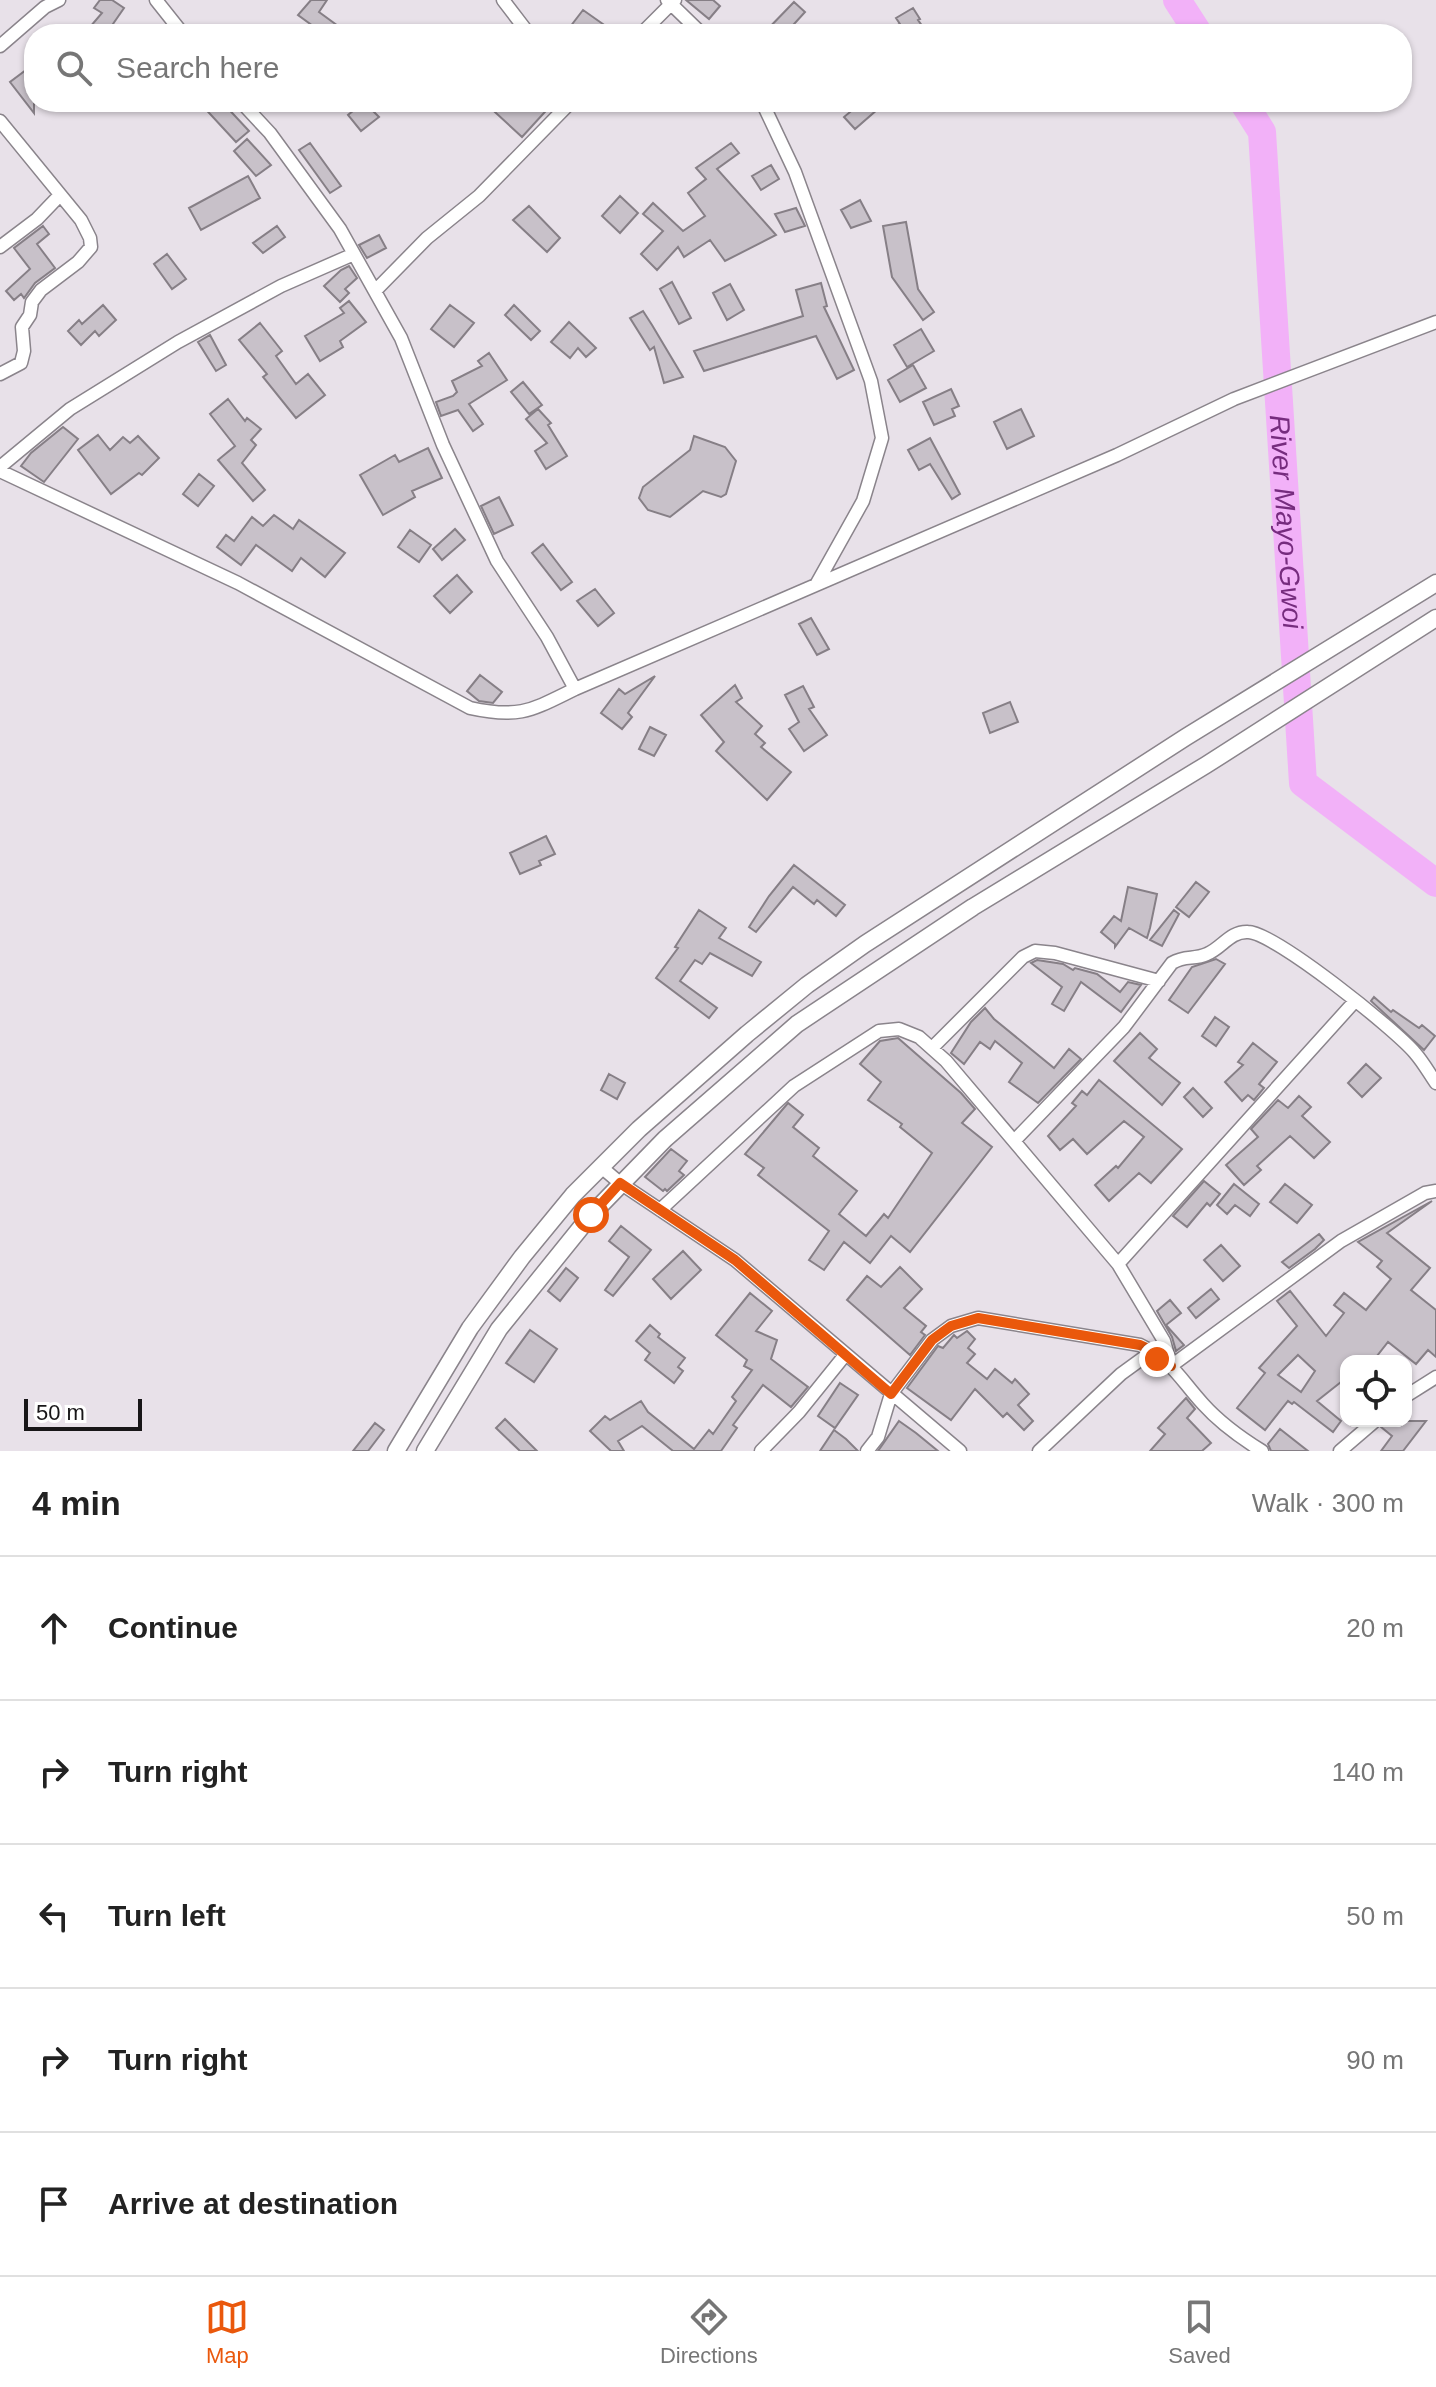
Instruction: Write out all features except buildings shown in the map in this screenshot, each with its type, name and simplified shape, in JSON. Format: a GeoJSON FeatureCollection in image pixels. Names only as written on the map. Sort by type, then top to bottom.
{"type":"FeatureCollection","features":[{"type":"Feature","properties":{"kind":"street"},"geometry":{"type":"LineString","coordinates":[[25,24],[45,7],[59,0]]}},
{"type":"Feature","properties":{"kind":"street"},"geometry":{"type":"LineString","coordinates":[[156,0],[175,24]]}},
{"type":"Feature","properties":{"kind":"street"},"geometry":{"type":"LineString","coordinates":[[503,0],[521,24]]}},
{"type":"Feature","properties":{"kind":"street"},"geometry":{"type":"LineString","coordinates":[[650,24],[671,1],[693,24]]}},
{"type":"Feature","properties":{"kind":"street"},"geometry":{"type":"LineString","coordinates":[[0,46],[24,25]]}},
{"type":"Feature","properties":{"kind":"street"},"geometry":{"type":"LineString","coordinates":[[250,112],[270,133],[340,229],[375,291],[401,338],[443,445],[497,561],[547,637],[575,689]]}},
{"type":"Feature","properties":{"kind":"street"},"geometry":{"type":"LineString","coordinates":[[375,291],[427,238],[479,196],[561,112]]}},
{"type":"Feature","properties":{"kind":"street"},"geometry":{"type":"LineString","coordinates":[[767,112],[795,172],[871,381],[882,438],[863,501],[816,585]]}},
{"type":"Feature","properties":{"kind":"street"},"geometry":{"type":"LineString","coordinates":[[0,121],[81,220],[91,247],[78,262],[41,290],[32,302],[30,315],[22,327],[24,351],[21,363],[0,374]]}},
{"type":"Feature","properties":{"kind":"street"},"geometry":{"type":"LineString","coordinates":[[0,247],[37,219],[60,195]]}},
{"type":"Feature","properties":{"kind":"street"},"geometry":{"type":"LineString","coordinates":[[354,254],[281,286],[178,342],[70,409],[0,469],[238,583],[470,708],[500,715],[528,712],[1117,455],[1234,399],[1436,322]]}},
{"type":"Feature","properties":{"kind":"street"},"geometry":{"type":"LineString","coordinates":[[396,1451],[470,1328],[522,1257],[600,1166],[747,1034],[807,985],[865,944],[1186,737],[1436,583]]}},
{"type":"Feature","properties":{"kind":"street"},"geometry":{"type":"LineString","coordinates":[[425,1451],[499,1329],[591,1215],[665,1139],[797,1024],[973,907],[1206,765],[1436,618]]}},
{"type":"Feature","properties":{"kind":"street"},"geometry":{"type":"LineString","coordinates":[[1014,1141],[1124,1027],[1172,963],[1183,957],[1209,954],[1234,934],[1249,931],[1271,939],[1355,1001],[1414,1052],[1436,1083]]}},
{"type":"Feature","properties":{"kind":"street"},"geometry":{"type":"LineString","coordinates":[[932,1048],[1023,957],[1035,951],[1055,953],[1159,981]]}},
{"type":"Feature","properties":{"kind":"street"},"geometry":{"type":"LineString","coordinates":[[1118,1264],[1355,1001]]}},
{"type":"Feature","properties":{"kind":"street"},"geometry":{"type":"LineString","coordinates":[[660,1210],[794,1086],[879,1031],[899,1029],[919,1037],[946,1061],[1118,1264],[1164,1341],[1171,1366]]}},
{"type":"Feature","properties":{"kind":"street"},"geometry":{"type":"LineString","coordinates":[[600,1166],[620,1183],[735,1260],[960,1451]]}},
{"type":"Feature","properties":{"kind":"street"},"geometry":{"type":"LineString","coordinates":[[1171,1366],[1341,1241],[1425,1193],[1436,1191]]}},
{"type":"Feature","properties":{"kind":"street"},"geometry":{"type":"LineString","coordinates":[[867,1451],[878,1437],[891,1394],[932,1340],[951,1326],[978,1318],[1140,1345],[1157,1353],[1182,1375],[1203,1404],[1236,1435],[1262,1451]]}},
{"type":"Feature","properties":{"kind":"street"},"geometry":{"type":"LineString","coordinates":[[761,1451],[799,1412],[845,1355]]}},
{"type":"Feature","properties":{"kind":"street"},"geometry":{"type":"LineString","coordinates":[[1039,1451],[1121,1374],[1143,1358],[1157,1359],[1171,1366]]}},
{"type":"Feature","properties":{"kind":"street"},"geometry":{"type":"LineString","coordinates":[[1412,1392],[1436,1377]]}},
{"type":"Feature","properties":{"kind":"street"},"geometry":{"type":"LineString","coordinates":[[1340,1451],[1368,1427]]}},
{"type":"Feature","properties":{"kind":"waterway","name":"River Mayo-Gwoi"},"geometry":{"type":"LineString","coordinates":[[1177,0],[1193,24]]}},
{"type":"Feature","properties":{"kind":"waterway","name":"River Mayo-Gwoi"},"geometry":{"type":"LineString","coordinates":[[1249,112],[1262,132],[1303,783],[1436,883]]}},
{"type":"Feature","properties":{"kind":"route"},"geometry":{"type":"LineString","coordinates":[[591,1215],[620,1183],[735,1260],[891,1394],[932,1340],[951,1326],[978,1318],[1140,1345],[1157,1353],[1171,1366],[1157,1359]]}}]}
